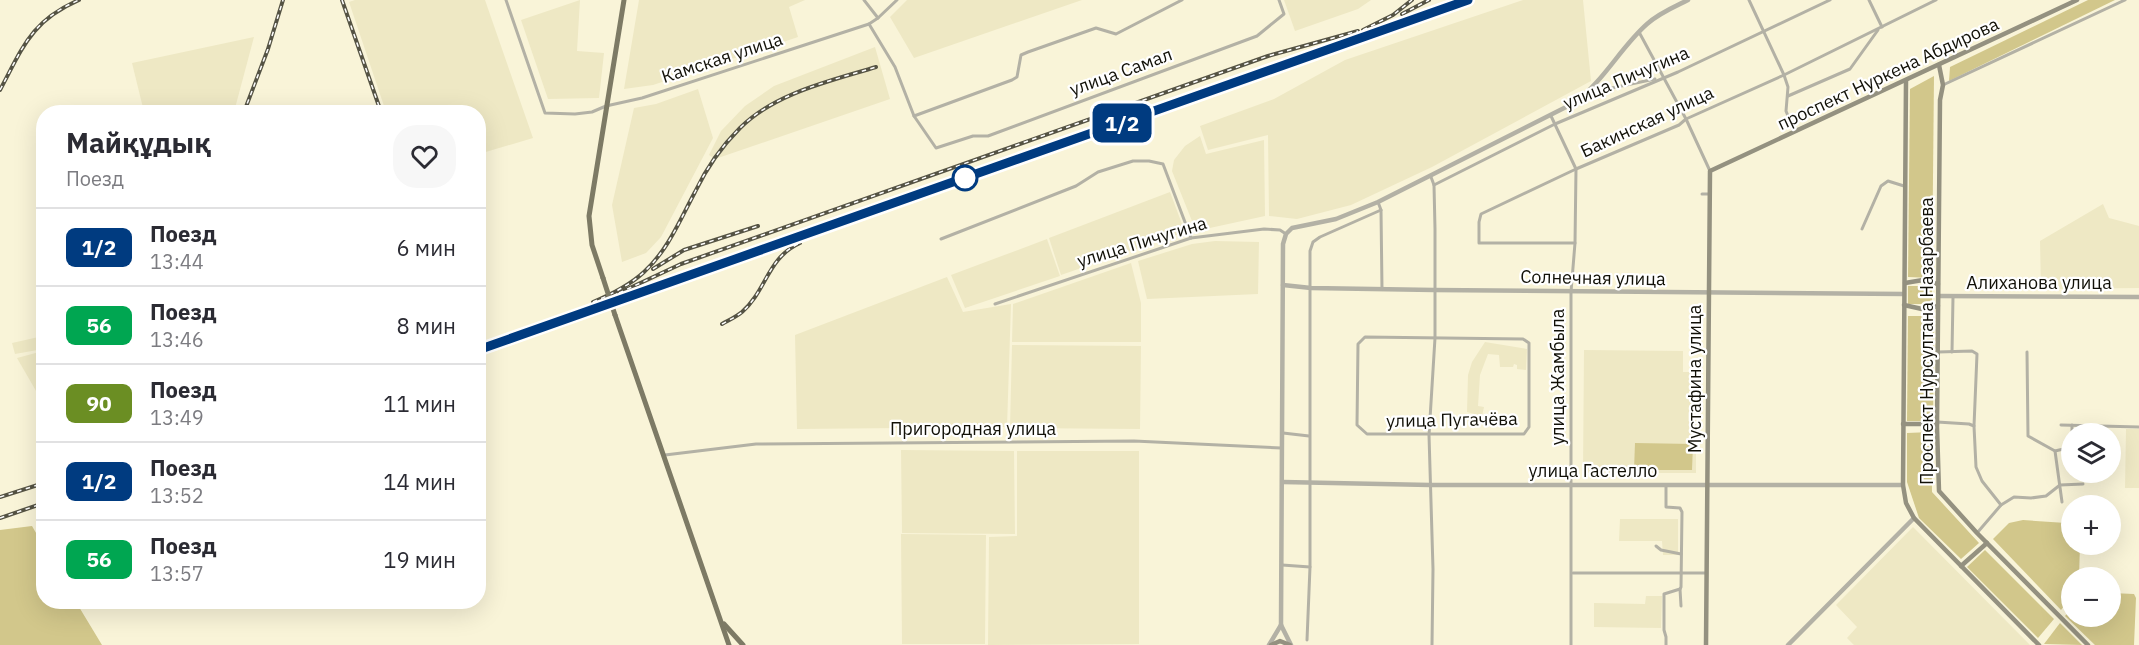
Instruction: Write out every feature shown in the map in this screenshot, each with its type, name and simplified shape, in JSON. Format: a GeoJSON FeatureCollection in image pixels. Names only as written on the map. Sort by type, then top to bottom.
{"type":"FeatureCollection","features":[{"type":"Feature","properties":{"kind":"main road"},"geometry":{"type":"LineString","coordinates":[[624,0],[590,205],[589,225],[592,244],[729,645]]}},
{"type":"Feature","properties":{"kind":"main road","name":"проспект Нуркена Абдирова"},"geometry":{"type":"LineString","coordinates":[[1710,171],[2076,0]]}},
{"type":"Feature","properties":{"kind":"main road","name":"Проспект Нурсултана Назарбаева"},"geometry":{"type":"LineString","coordinates":[[1939,65],[1943,85],[1938,284],[1939,491],[1977,533],[2088,645]]}},
{"type":"Feature","properties":{"kind":"main road","name":"Проспект Нурсултана Назарбаева"},"geometry":{"type":"LineString","coordinates":[[1905,81],[1903,485],[1906,503],[1914,518],[2039,645]]}},
{"type":"Feature","properties":{"kind":"main road","name":"Мустафина улица"},"geometry":{"type":"LineString","coordinates":[[1706,645],[1710,171]]}},
{"type":"Feature","properties":{"kind":"main road"},"geometry":{"type":"LineString","coordinates":[[1905,283],[1923,280],[1938,284]]}},
{"type":"Feature","properties":{"kind":"main road"},"geometry":{"type":"LineString","coordinates":[[1904,305],[1922,309],[1938,306]]}},
{"type":"Feature","properties":{"kind":"main road"},"geometry":{"type":"LineString","coordinates":[[1903,424],[1937,423]]}},
{"type":"Feature","properties":{"kind":"main road"},"geometry":{"type":"LineString","coordinates":[[1961,566],[1987,543]]}},
{"type":"Feature","properties":{"kind":"main road"},"geometry":{"type":"LineString","coordinates":[[721,621],[743,645]]}},
{"type":"Feature","properties":{"kind":"main road"},"geometry":{"type":"LineString","coordinates":[[1270,645],[1281,642],[1291,645]]}},
{"type":"Feature","properties":{"kind":"street","name":"Камская улица"},"geometry":{"type":"LineString","coordinates":[[506,0],[545,113],[575,114],[592,112],[606,106],[642,98],[869,24],[897,0]]}},
{"type":"Feature","properties":{"kind":"street"},"geometry":{"type":"LineString","coordinates":[[864,0],[878,18]]}},
{"type":"Feature","properties":{"kind":"street","name":"улица Самал"},"geometry":{"type":"LineString","coordinates":[[1182,0],[1116,34],[1096,28],[1021,55],[1017,76],[1012,80],[914,116],[936,148],[973,136],[988,136],[1257,36],[1284,14],[1279,0]]}},
{"type":"Feature","properties":{"kind":"street","name":"улица Пичугина"},"geometry":{"type":"LineString","coordinates":[[995,304],[1191,238],[1264,229],[1280,230],[1286,234],[1293,228],[1340,217],[1378,202],[1574,103],[1588,93],[1640,32],[1662,13],[1688,0]]}},
{"type":"Feature","properties":{"kind":"street"},"geometry":{"type":"LineString","coordinates":[[1749,0],[1784,75],[1788,87],[1786,111],[1794,132]]}},
{"type":"Feature","properties":{"kind":"street","name":"улица Пичугина"},"geometry":{"type":"LineString","coordinates":[[1434,184],[1555,124],[1663,78],[1830,0]]}},
{"type":"Feature","properties":{"kind":"street"},"geometry":{"type":"LineString","coordinates":[[1788,96],[1850,69],[1880,28],[1869,0]]}},
{"type":"Feature","properties":{"kind":"street","name":"Бакинская улица"},"geometry":{"type":"LineString","coordinates":[[1575,243],[1479,243],[1481,214],[1576,169],[1679,125],[1686,119],[1784,75],[1936,0]]}},
{"type":"Feature","properties":{"kind":"street","name":"проспект Нуркена Абдирова"},"geometry":{"type":"LineString","coordinates":[[1943,85],[2125,0]]}},
{"type":"Feature","properties":{"kind":"street"},"geometry":{"type":"LineString","coordinates":[[869,24],[895,67],[914,116]]}},
{"type":"Feature","properties":{"kind":"street","name":"Мустафина улица"},"geometry":{"type":"LineString","coordinates":[[1640,32],[1686,119],[1710,171]]}},
{"type":"Feature","properties":{"kind":"street"},"geometry":{"type":"LineString","coordinates":[[1588,93],[1663,78]]}},
{"type":"Feature","properties":{"kind":"street","name":"улица Жамбыла"},"geometry":{"type":"LineString","coordinates":[[1551,115],[1576,169],[1575,243],[1571,292],[1573,573],[1571,645]]}},
{"type":"Feature","properties":{"kind":"street"},"geometry":{"type":"LineString","coordinates":[[941,239],[1076,186],[1098,172],[1133,161],[1163,164],[1191,238]]}},
{"type":"Feature","properties":{"kind":"street"},"geometry":{"type":"LineString","coordinates":[[1431,177],[1434,184],[1435,338],[1429,435],[1433,569],[1432,645]]}},
{"type":"Feature","properties":{"kind":"street"},"geometry":{"type":"LineString","coordinates":[[1862,230],[1881,186],[1888,181],[1904,186]]}},
{"type":"Feature","properties":{"kind":"street"},"geometry":{"type":"LineString","coordinates":[[1702,194],[1710,194]]}},
{"type":"Feature","properties":{"kind":"street"},"geometry":{"type":"LineString","coordinates":[[1378,202],[1381,210],[1382,289]]}},
{"type":"Feature","properties":{"kind":"street"},"geometry":{"type":"LineString","coordinates":[[1307,640],[1310,567],[1310,251],[1314,242],[1343,226],[1381,210]]}},
{"type":"Feature","properties":{"kind":"street"},"geometry":{"type":"LineString","coordinates":[[1340,217],[1343,226]]}},
{"type":"Feature","properties":{"kind":"street"},"geometry":{"type":"LineString","coordinates":[[1286,234],[1283,244],[1281,625],[1291,645]]}},
{"type":"Feature","properties":{"kind":"street","name":"Солнечная улица"},"geometry":{"type":"LineString","coordinates":[[1283,285],[1311,288],[1571,292],[1904,294]]}},
{"type":"Feature","properties":{"kind":"street","name":"Алиханова улица"},"geometry":{"type":"LineString","coordinates":[[1938,296],[2139,297]]}},
{"type":"Feature","properties":{"kind":"street"},"geometry":{"type":"LineString","coordinates":[[1952,352],[1953,296]]}},
{"type":"Feature","properties":{"kind":"street","name":"улица Пугачёва"},"geometry":{"type":"LineString","coordinates":[[1365,337],[1435,338],[1523,339],[1529,343],[1529,427],[1524,434],[1367,434],[1357,425],[1358,344],[1365,337]]}},
{"type":"Feature","properties":{"kind":"street"},"geometry":{"type":"LineString","coordinates":[[1938,352],[1972,351],[1977,354],[1974,426],[1976,467],[1982,481],[2001,505]]}},
{"type":"Feature","properties":{"kind":"street"},"geometry":{"type":"LineString","coordinates":[[2027,352],[2028,436],[2055,451],[2061,450]]}},
{"type":"Feature","properties":{"kind":"street"},"geometry":{"type":"LineString","coordinates":[[1937,423],[1974,426]]}},
{"type":"Feature","properties":{"kind":"street"},"geometry":{"type":"LineString","coordinates":[[2121,426],[2139,427]]}},
{"type":"Feature","properties":{"kind":"street"},"geometry":{"type":"LineString","coordinates":[[1283,433],[1309,436]]}},
{"type":"Feature","properties":{"kind":"street","name":"Пригородная улица"},"geometry":{"type":"LineString","coordinates":[[663,455],[746,444],[1134,441],[1283,448]]}},
{"type":"Feature","properties":{"kind":"street"},"geometry":{"type":"LineString","coordinates":[[2055,451],[2061,495]]}},
{"type":"Feature","properties":{"kind":"street","name":"улица Гастелло"},"geometry":{"type":"LineString","coordinates":[[1283,482],[1430,485],[1903,485]]}},
{"type":"Feature","properties":{"kind":"street"},"geometry":{"type":"LineString","coordinates":[[1977,533],[2001,505],[2014,497],[2046,496],[2060,484],[2084,484]]}},
{"type":"Feature","properties":{"kind":"street"},"geometry":{"type":"LineString","coordinates":[[1666,485],[1666,507],[1682,510],[1681,606]]}},
{"type":"Feature","properties":{"kind":"street"},"geometry":{"type":"LineString","coordinates":[[1788,645],[1914,518]]}},
{"type":"Feature","properties":{"kind":"street"},"geometry":{"type":"LineString","coordinates":[[1656,546],[1661,550],[1681,554]]}},
{"type":"Feature","properties":{"kind":"street"},"geometry":{"type":"LineString","coordinates":[[1282,565],[1310,567]]}},
{"type":"Feature","properties":{"kind":"street"},"geometry":{"type":"LineString","coordinates":[[1573,573],[1707,573]]}},
{"type":"Feature","properties":{"kind":"street"},"geometry":{"type":"LineString","coordinates":[[1666,645],[1664,594],[1680,589]]}},
{"type":"Feature","properties":{"kind":"street"},"geometry":{"type":"LineString","coordinates":[[1270,645],[1281,625]]}},
{"type":"Feature","properties":{"kind":"shaded area"},"geometry":{"type":"Polygon","coordinates":[[[355,0],[485,0],[533,138],[486,152],[486,105],[384,105],[349,2],[355,0]]]}},
{"type":"Feature","properties":{"kind":"shaded area"},"geometry":{"type":"Polygon","coordinates":[[[580,0],[577,51],[604,53],[599,98],[548,99],[521,20],[580,0]]]}},
{"type":"Feature","properties":{"kind":"shaded area"},"geometry":{"type":"Polygon","coordinates":[[[639,0],[805,0],[789,7],[798,37],[653,85],[624,89],[639,0]]]}},
{"type":"Feature","properties":{"kind":"shaded area"},"geometry":{"type":"Polygon","coordinates":[[[907,0],[1082,0],[914,58],[890,17],[907,0]]]}},
{"type":"Feature","properties":{"kind":"shaded area"},"geometry":{"type":"Polygon","coordinates":[[[1284,0],[1371,0],[1358,9],[1295,31],[1284,0]]]}},
{"type":"Feature","properties":{"kind":"shaded area"},"geometry":{"type":"Polygon","coordinates":[[[1523,0],[1583,0],[1591,81],[1432,167],[1351,205],[1297,219],[1269,216],[1268,135],[1208,150],[1200,126],[1274,99],[1345,60],[1523,0]]]}},
{"type":"Feature","properties":{"kind":"shaded area"},"geometry":{"type":"Polygon","coordinates":[[[2088,0],[2115,0],[1949,81],[1950,67],[2088,0]]]}},
{"type":"Feature","properties":{"kind":"shaded area"},"geometry":{"type":"Polygon","coordinates":[[[254,37],[236,105],[142,105],[132,63],[254,37]]]}},
{"type":"Feature","properties":{"kind":"shaded area"},"geometry":{"type":"Polygon","coordinates":[[[875,47],[890,99],[715,159],[709,155],[721,131],[745,106],[774,86],[875,47]]]}},
{"type":"Feature","properties":{"kind":"shaded area"},"geometry":{"type":"Polygon","coordinates":[[[1934,76],[1932,278],[1908,277],[1910,89],[1934,76]]]}},
{"type":"Feature","properties":{"kind":"shaded area"},"geometry":{"type":"Polygon","coordinates":[[[698,89],[713,138],[661,237],[646,253],[622,262],[612,205],[634,108],[656,104],[698,89]]]}},
{"type":"Feature","properties":{"kind":"shaded area"},"geometry":{"type":"Polygon","coordinates":[[[1200,136],[1206,154],[1264,140],[1265,216],[1196,231],[1172,171],[1174,160],[1185,146],[1200,136]]]}},
{"type":"Feature","properties":{"kind":"shaded area"},"geometry":{"type":"Polygon","coordinates":[[[1170,192],[1185,232],[1061,275],[1049,238],[1170,192]]]}},
{"type":"Feature","properties":{"kind":"shaded area"},"geometry":{"type":"Polygon","coordinates":[[[2103,204],[2109,218],[2139,226],[2139,288],[2041,289],[2040,241],[2103,204]]]}},
{"type":"Feature","properties":{"kind":"shaded area"},"geometry":{"type":"Polygon","coordinates":[[[1047,239],[1060,276],[965,308],[951,275],[1047,239]]]}},
{"type":"Feature","properties":{"kind":"shaded area"},"geometry":{"type":"Polygon","coordinates":[[[1215,241],[1259,242],[1258,294],[1147,299],[1138,261],[1192,244],[1215,241]]]}},
{"type":"Feature","properties":{"kind":"shaded area"},"geometry":{"type":"Polygon","coordinates":[[[1131,263],[1141,303],[1141,342],[1012,342],[1013,304],[1131,263]]]}},
{"type":"Feature","properties":{"kind":"shaded area"},"geometry":{"type":"Polygon","coordinates":[[[947,277],[963,312],[1011,304],[1007,427],[797,429],[795,335],[947,277]]]}},
{"type":"Feature","properties":{"kind":"shaded area"},"geometry":{"type":"Polygon","coordinates":[[[1908,286],[1932,286],[1932,304],[1908,304],[1908,286]]]}},
{"type":"Feature","properties":{"kind":"shaded area"},"geometry":{"type":"Polygon","coordinates":[[[1908,316],[1934,316],[1933,421],[1907,421],[1908,316]]]}},
{"type":"Feature","properties":{"kind":"shaded area"},"geometry":{"type":"Polygon","coordinates":[[[36,338],[36,350],[15,354],[12,343],[36,338]]]}},
{"type":"Feature","properties":{"kind":"shaded area"},"geometry":{"type":"Polygon","coordinates":[[[1485,342],[1527,349],[1526,370],[1517,369],[1517,365],[1514,364],[1513,367],[1500,367],[1499,355],[1488,354],[1480,375],[1478,406],[1484,407],[1482,416],[1467,412],[1468,375],[1472,362],[1485,342]]]}},
{"type":"Feature","properties":{"kind":"shaded area"},"geometry":{"type":"Polygon","coordinates":[[[1012,345],[1141,346],[1140,429],[1010,428],[1012,345]]]}},
{"type":"Feature","properties":{"kind":"shaded area"},"geometry":{"type":"Polygon","coordinates":[[[1584,350],[1683,351],[1683,372],[1696,372],[1696,473],[1583,473],[1584,350]]]}},
{"type":"Feature","properties":{"kind":"shaded area"},"geometry":{"type":"Polygon","coordinates":[[[36,353],[36,391],[17,358],[36,353]]]}},
{"type":"Feature","properties":{"kind":"shaded area"},"geometry":{"type":"Polygon","coordinates":[[[2126,429],[2139,429],[2139,488],[2125,488],[2126,429]]]}},
{"type":"Feature","properties":{"kind":"shaded area"},"geometry":{"type":"Polygon","coordinates":[[[1931,432],[1932,492],[1979,543],[1961,559],[1919,518],[1907,482],[1907,433],[1931,432]]]}},
{"type":"Feature","properties":{"kind":"shaded area"},"geometry":{"type":"Polygon","coordinates":[[[1635,443],[1693,444],[1692,470],[1634,470],[1635,443]]]}},
{"type":"Feature","properties":{"kind":"shaded area"},"geometry":{"type":"Polygon","coordinates":[[[901,450],[1014,451],[1015,534],[902,533],[901,450]]]}},
{"type":"Feature","properties":{"kind":"shaded area"},"geometry":{"type":"Polygon","coordinates":[[[1017,451],[1139,451],[1139,644],[988,645],[989,537],[1017,536],[1017,451]]]}},
{"type":"Feature","properties":{"kind":"shaded area"},"geometry":{"type":"Polygon","coordinates":[[[1620,519],[1678,519],[1678,555],[1663,555],[1662,541],[1619,541],[1620,519]]]}},
{"type":"Feature","properties":{"kind":"shaded area"},"geometry":{"type":"Polygon","coordinates":[[[2023,520],[2061,523],[2061,555],[2080,555],[2079,567],[2061,567],[2061,610],[1993,539],[2009,523],[2023,520]]]}},
{"type":"Feature","properties":{"kind":"shaded area"},"geometry":{"type":"Polygon","coordinates":[[[32,526],[36,533],[36,609],[80,609],[102,645],[0,645],[0,530],[32,526]]]}},
{"type":"Feature","properties":{"kind":"shaded area"},"geometry":{"type":"Polygon","coordinates":[[[1913,527],[2030,645],[1854,645],[1847,638],[1857,627],[1836,605],[1913,527]]]}},
{"type":"Feature","properties":{"kind":"shaded area"},"geometry":{"type":"Polygon","coordinates":[[[901,534],[986,535],[985,644],[902,644],[901,534]]]}},
{"type":"Feature","properties":{"kind":"shaded area"},"geometry":{"type":"Polygon","coordinates":[[[1985,550],[2054,619],[2038,638],[1967,567],[1985,550]]]}},
{"type":"Feature","properties":{"kind":"shaded area"},"geometry":{"type":"Polygon","coordinates":[[[2121,593],[2134,594],[2136,598],[2134,645],[2095,645],[2076,627],[2121,627],[2121,593]]]}},
{"type":"Feature","properties":{"kind":"shaded area"},"geometry":{"type":"Polygon","coordinates":[[[1646,596],[1662,596],[1661,628],[1594,627],[1594,603],[1645,604],[1646,596]]]}},
{"type":"Feature","properties":{"kind":"shaded area"},"geometry":{"type":"Polygon","coordinates":[[[2060,623],[2061,627],[2064,627],[2082,645],[2044,644],[2060,623]]]}},
{"type":"Feature","properties":{"kind":"railway"},"geometry":{"type":"LineString","coordinates":[[0,90],[22,48],[39,26],[63,8],[79,0]]}},
{"type":"Feature","properties":{"kind":"railway"},"geometry":{"type":"LineString","coordinates":[[247,105],[268,49],[283,0]]}},
{"type":"Feature","properties":{"kind":"railway"},"geometry":{"type":"LineString","coordinates":[[342,0],[379,105]]}},
{"type":"Feature","properties":{"kind":"railway"},"geometry":{"type":"LineString","coordinates":[[1363,30],[1393,15],[1412,0]]}},
{"type":"Feature","properties":{"kind":"railway"},"geometry":{"type":"LineString","coordinates":[[1402,14],[1429,0]]}},
{"type":"Feature","properties":{"kind":"railway"},"geometry":{"type":"LineString","coordinates":[[486,347],[1468,0]]}},
{"type":"Feature","properties":{"kind":"railway"},"geometry":{"type":"LineString","coordinates":[[619,293],[681,264],[1268,56],[1358,31]]}},
{"type":"Feature","properties":{"kind":"railway"},"geometry":{"type":"LineString","coordinates":[[593,302],[613,293],[638,277],[660,254],[714,158],[733,135],[754,116],[786,97],[822,83],[876,67]]}},
{"type":"Feature","properties":{"kind":"railway"},"geometry":{"type":"LineString","coordinates":[[653,269],[684,250],[758,226]]}},
{"type":"Feature","properties":{"kind":"railway"},"geometry":{"type":"LineString","coordinates":[[722,324],[742,312],[757,294],[781,257],[800,243]]}},
{"type":"Feature","properties":{"kind":"railway"},"geometry":{"type":"LineString","coordinates":[[0,497],[36,486]]}},
{"type":"Feature","properties":{"kind":"railway"},"geometry":{"type":"LineString","coordinates":[[0,518],[36,506]]}},
{"type":"Feature","properties":{"kind":"train","name":"1/2"},"geometry":{"type":"LineString","coordinates":[[486,347],[1468,0]]}}]}
